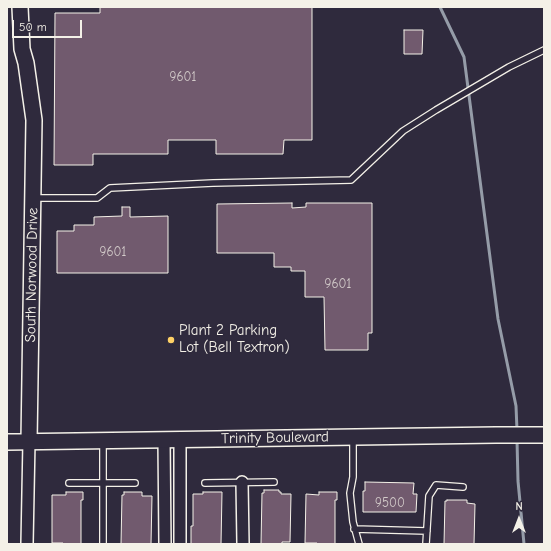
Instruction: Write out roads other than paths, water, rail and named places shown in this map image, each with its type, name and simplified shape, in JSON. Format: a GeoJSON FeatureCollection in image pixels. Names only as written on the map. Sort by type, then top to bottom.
{"type":"FeatureCollection","features":[{"type":"Feature","properties":{"kind":"main road","name":"South Norwood Drive"},"geometry":{"type":"LineString","coordinates":[[20,7],[22,49],[26,63],[34,120],[29,442]]}},
{"type":"Feature","properties":{"kind":"main road","name":"Trinity Boulevard"},"geometry":{"type":"LineString","coordinates":[[7,442],[544,435]]}},
{"type":"Feature","properties":{"kind":"street"},"geometry":{"type":"LineString","coordinates":[[180,439],[180,544]]}},
{"type":"Feature","properties":{"kind":"street"},"geometry":{"type":"LineString","coordinates":[[164,440],[165,544]]}},
{"type":"Feature","properties":{"kind":"street","name":"South Norwood Drive"},"geometry":{"type":"LineString","coordinates":[[27,544],[29,442]]}},
{"type":"Feature","properties":{"kind":"street"},"geometry":{"type":"LineString","coordinates":[[242,482],[243,544]]}},
{"type":"Feature","properties":{"kind":"lane"},"geometry":{"type":"LineString","coordinates":[[33,198],[98,198],[110,188],[213,183],[351,180],[403,131],[509,67],[544,50]]}},
{"type":"Feature","properties":{"kind":"lane"},"geometry":{"type":"LineString","coordinates":[[353,437],[353,477],[350,493],[354,529],[359,544]]}},
{"type":"Feature","properties":{"kind":"lane"},"geometry":{"type":"LineString","coordinates":[[103,544],[104,440]]}},
{"type":"Feature","properties":{"kind":"lane"},"geometry":{"type":"LineString","coordinates":[[205,483],[274,482]]}},
{"type":"Feature","properties":{"kind":"lane"},"geometry":{"type":"LineString","coordinates":[[69,483],[135,483]]}},
{"type":"Feature","properties":{"kind":"lane"},"geometry":{"type":"LineString","coordinates":[[426,544],[429,496],[436,486],[463,487]]}},
{"type":"Feature","properties":{"kind":"lane"},"geometry":{"type":"LineString","coordinates":[[354,529],[427,530]]}},
{"type":"Feature","properties":{"kind":"waterway"},"geometry":{"type":"LineString","coordinates":[[440,7],[464,57],[498,319],[516,406],[517,430]]}},
{"type":"Feature","properties":{"kind":"waterway"},"geometry":{"type":"LineString","coordinates":[[517,440],[518,481],[524,544]]}},
{"type":"Feature","properties":{"kind":"place","name":"Plant 2 Parking Lot (Bell Textron)"},"geometry":{"type":"Point","coordinates":[171,340]}}]}
